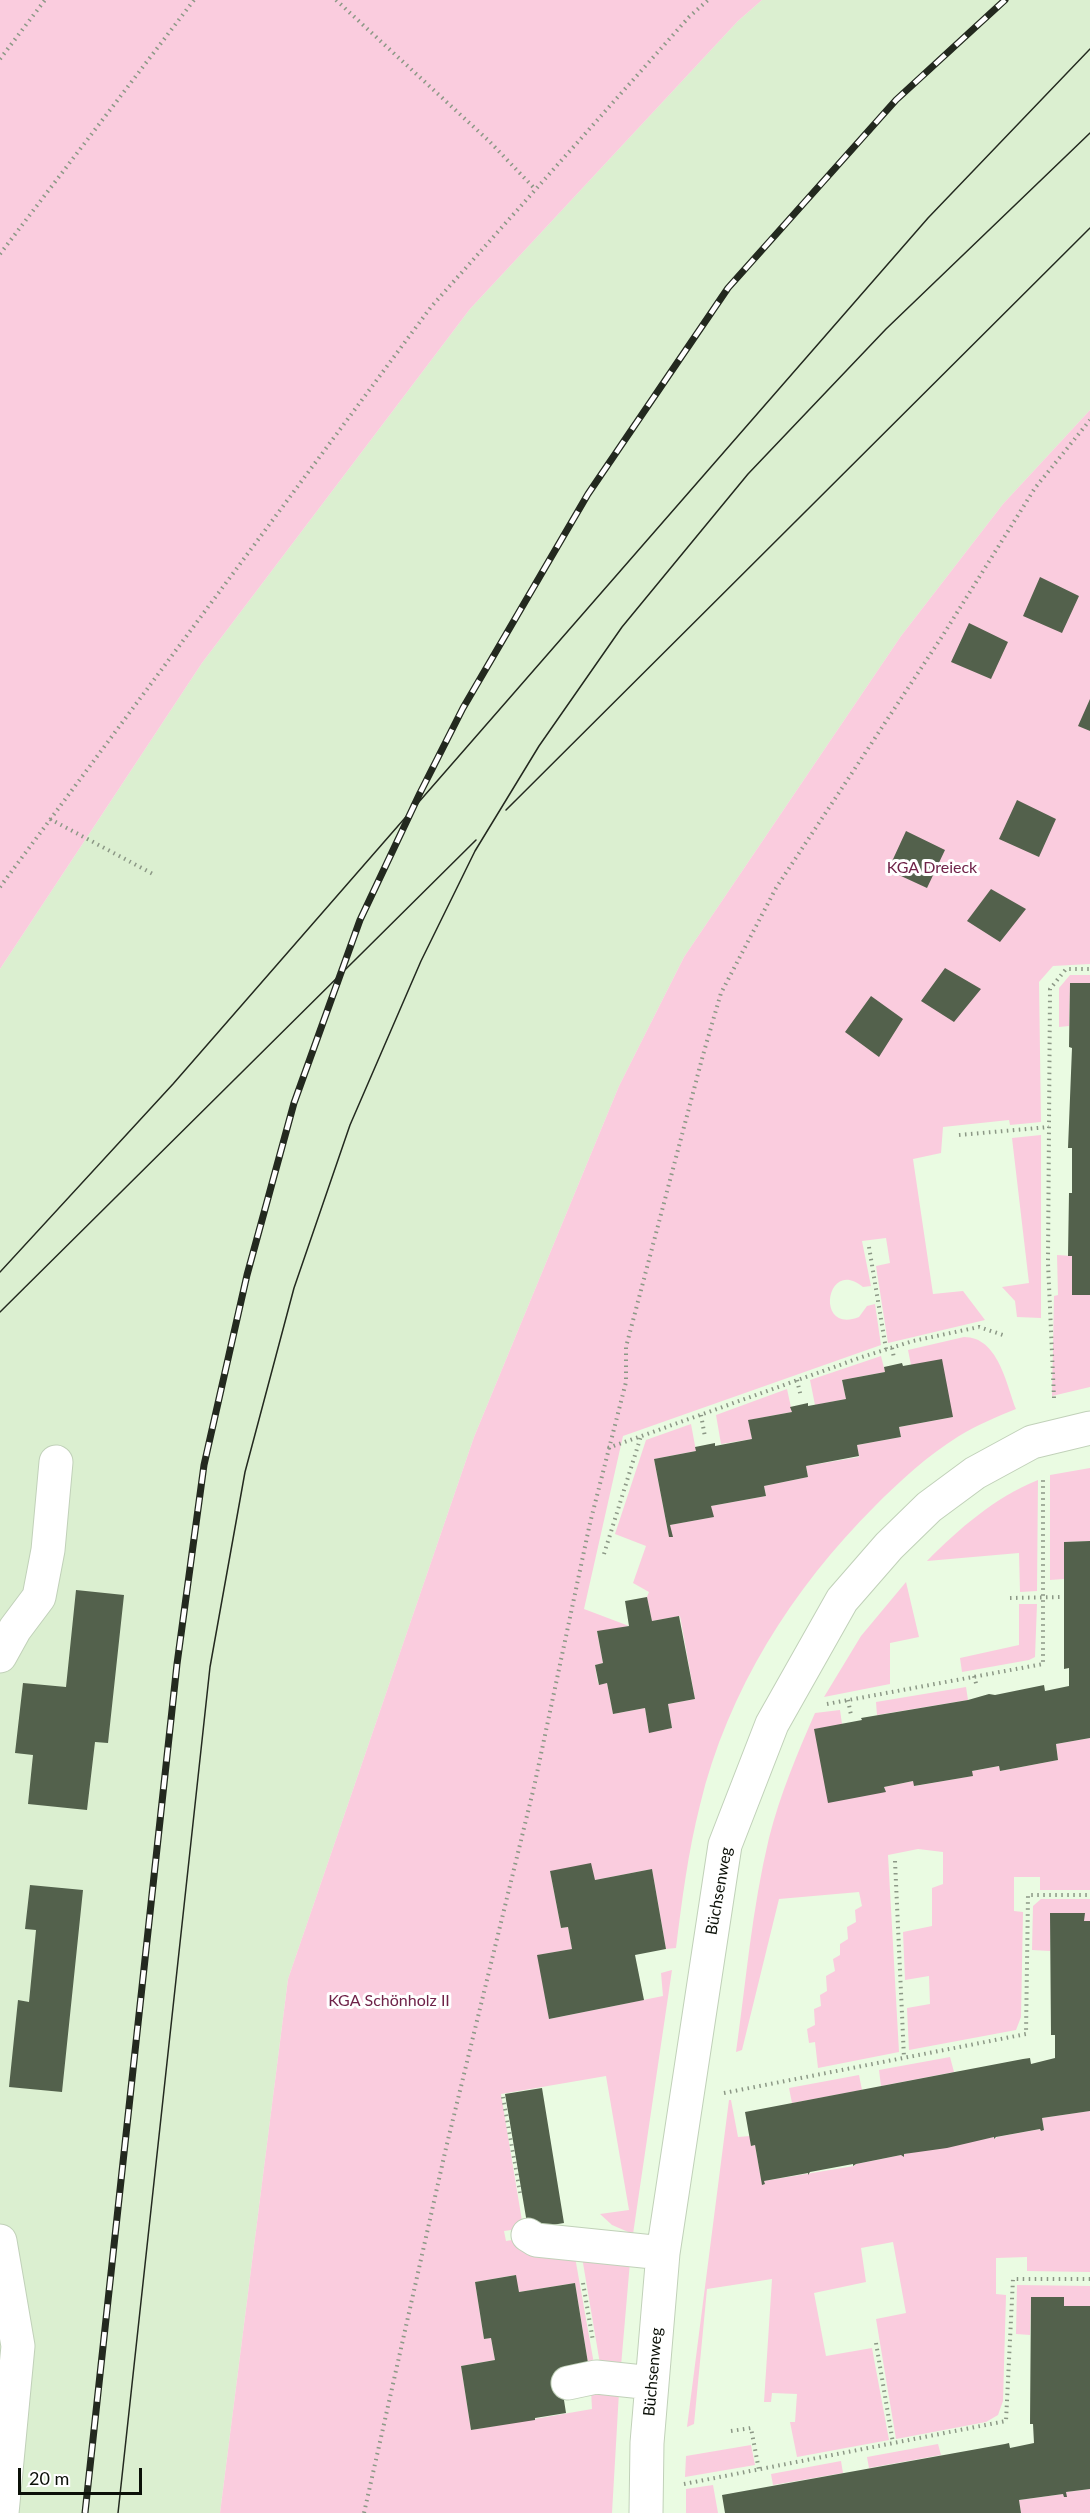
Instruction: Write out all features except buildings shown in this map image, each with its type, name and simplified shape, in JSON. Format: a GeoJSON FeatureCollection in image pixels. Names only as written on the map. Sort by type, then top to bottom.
{"type":"FeatureCollection","features":[{"type":"Feature","properties":{"kind":"street","name":"Büchsenweg"},"geometry":{"type":"LineString","coordinates":[[646,2513],[647,2443],[663,2253],[725,1845],[772,1724],[842,1600],[889,1546],[929,1507],[975,1473],[1032,1442],[1090,1428]]}},
{"type":"Feature","properties":{"kind":"street"},"geometry":{"type":"LineString","coordinates":[[0,1656],[15,1629],[39,1597],[48,1550],[56,1462]]}},
{"type":"Feature","properties":{"kind":"street"},"geometry":{"type":"LineString","coordinates":[[528,2235],[536,2240],[663,2253]]}},
{"type":"Feature","properties":{"kind":"street"},"geometry":{"type":"LineString","coordinates":[[0,2241],[18,2346],[2,2513]]}},
{"type":"Feature","properties":{"kind":"street"},"geometry":{"type":"LineString","coordinates":[[584,2380],[652,2383]]}},
{"type":"Feature","properties":{"kind":"path"},"geometry":{"type":"LineString","coordinates":[[0,59],[45,0]]}},
{"type":"Feature","properties":{"kind":"path"},"geometry":{"type":"LineString","coordinates":[[0,254],[194,0]]}},
{"type":"Feature","properties":{"kind":"path"},"geometry":{"type":"LineString","coordinates":[[336,0],[489,141],[536,189]]}},
{"type":"Feature","properties":{"kind":"path"},"geometry":{"type":"LineString","coordinates":[[0,887],[431,307],[689,17],[708,0]]}},
{"type":"Feature","properties":{"kind":"path"},"geometry":{"type":"LineString","coordinates":[[364,2513],[446,2148],[534,1787],[608,1448],[626,1382],[626,1347],[721,993],[776,888],[943,635],[1035,488],[1090,420]]}},
{"type":"Feature","properties":{"kind":"path"},"geometry":{"type":"LineString","coordinates":[[50,819],[153,874]]}},
{"type":"Feature","properties":{"kind":"path"},"geometry":{"type":"LineString","coordinates":[[1054,1407],[1048,1263],[1050,989],[1066,969],[1090,969]]}},
{"type":"Feature","properties":{"kind":"path"},"geometry":{"type":"LineString","coordinates":[[959,1135],[1049,1127]]}},
{"type":"Feature","properties":{"kind":"path"},"geometry":{"type":"LineString","coordinates":[[868,1247],[886,1349]]}},
{"type":"Feature","properties":{"kind":"path"},"geometry":{"type":"LineString","coordinates":[[608,1448],[886,1349],[979,1326],[1003,1335]]}},
{"type":"Feature","properties":{"kind":"path"},"geometry":{"type":"LineString","coordinates":[[892,1348],[894,1358]]}},
{"type":"Feature","properties":{"kind":"path"},"geometry":{"type":"LineString","coordinates":[[797,1380],[801,1397]]}},
{"type":"Feature","properties":{"kind":"path"},"geometry":{"type":"LineString","coordinates":[[701,1414],[705,1437]]}},
{"type":"Feature","properties":{"kind":"path"},"geometry":{"type":"LineString","coordinates":[[604,1554],[641,1436]]}},
{"type":"Feature","properties":{"kind":"path"},"geometry":{"type":"LineString","coordinates":[[818,1706],[1043,1664],[1043,1470]]}},
{"type":"Feature","properties":{"kind":"path"},"geometry":{"type":"LineString","coordinates":[[1010,1598],[1061,1597]]}},
{"type":"Feature","properties":{"kind":"path"},"geometry":{"type":"LineString","coordinates":[[974,1676],[977,1687]]}},
{"type":"Feature","properties":{"kind":"path"},"geometry":{"type":"LineString","coordinates":[[848,1700],[851,1715]]}},
{"type":"Feature","properties":{"kind":"path"},"geometry":{"type":"LineString","coordinates":[[895,1862],[904,2058]]}},
{"type":"Feature","properties":{"kind":"path"},"geometry":{"type":"LineString","coordinates":[[719,2094],[1026,2034],[1028,1894],[1090,1895]]}},
{"type":"Feature","properties":{"kind":"path"},"geometry":{"type":"LineString","coordinates":[[503,2097],[528,2235]]}},
{"type":"Feature","properties":{"kind":"path"},"geometry":{"type":"LineString","coordinates":[[576,2244],[584,2380]]}},
{"type":"Feature","properties":{"kind":"path"},"geometry":{"type":"LineString","coordinates":[[678,2485],[1006,2421],[1012,2279],[1090,2279]]}},
{"type":"Feature","properties":{"kind":"path"},"geometry":{"type":"LineString","coordinates":[[876,2343],[893,2443]]}},
{"type":"Feature","properties":{"kind":"path"},"geometry":{"type":"LineString","coordinates":[[731,2431],[751,2428],[759,2470]]}},
{"type":"Feature","properties":{"kind":"shaded area"},"geometry":{"type":"Polygon","coordinates":[[[762,0],[1090,0],[1090,410],[1003,504],[901,636],[684,957],[619,1086],[474,1437],[288,1979],[220,2513],[0,2513],[0,969],[202,663],[470,309],[738,21],[762,0]]]}},
{"type":"Feature","properties":{"kind":"green space"},"geometry":{"type":"Polygon","coordinates":[[[0,0],[762,0],[738,21],[470,309],[202,663],[0,969],[0,0]]]}},
{"type":"Feature","properties":{"kind":"green space"},"geometry":{"type":"Polygon","coordinates":[[[1090,410],[1090,964],[1053,966],[1039,982],[1041,1122],[1010,1125],[1009,1120],[943,1127],[941,1153],[913,1159],[933,1294],[963,1291],[985,1320],[888,1343],[876,1266],[890,1263],[886,1238],[862,1241],[871,1286],[863,1287],[850,1280],[840,1281],[830,1297],[831,1307],[835,1316],[845,1320],[859,1317],[867,1306],[875,1304],[881,1345],[623,1436],[584,1609],[629,1626],[597,1632],[603,1663],[595,1665],[598,1684],[607,1683],[613,1714],[645,1708],[649,1732],[672,1728],[668,1704],[695,1699],[680,1616],[652,1621],[647,1597],[649,1592],[633,1583],[646,1546],[615,1534],[646,1440],[691,1424],[696,1451],[654,1459],[669,1537],[672,1537],[670,1525],[713,1517],[711,1506],[766,1496],[764,1486],[808,1477],[806,1466],[859,1457],[857,1445],[901,1437],[899,1427],[953,1417],[911,1365],[908,1350],[964,1337],[976,1339],[993,1353],[999,1363],[1016,1409],[959,1436],[925,1460],[895,1487],[845,1538],[817,1572],[767,1644],[727,1721],[712,1763],[692,1840],[676,1948],[666,1949],[652,1869],[595,1880],[550,1871],[561,1928],[568,1927],[572,1949],[538,1955],[549,2019],[663,1996],[661,1973],[672,1970],[633,2234],[612,2225],[600,2214],[629,2210],[606,2076],[501,2094],[524,2233],[512,2235],[511,2230],[504,2231],[506,2241],[525,2238],[575,2257],[594,2364],[588,2363],[575,2283],[519,2292],[515,2275],[475,2282],[484,2339],[491,2338],[495,2360],[461,2366],[471,2430],[592,2409],[591,2390],[619,2392],[612,2513],[220,2513],[288,1979],[474,1437],[619,1086],[684,957],[901,636],[1003,504],[1090,410]]]}},
{"type":"Feature","properties":{"kind":"green space"},"geometry":{"type":"Polygon","coordinates":[[[1070,975],[1090,975],[1090,983],[1070,983],[1069,1026],[1059,1027],[1059,988],[1070,975]]]}},
{"type":"Feature","properties":{"kind":"green space"},"geometry":{"type":"Polygon","coordinates":[[[1041,1135],[1041,1318],[1017,1317],[1015,1301],[1002,1287],[1029,1283],[1012,1138],[1041,1135]]]}},
{"type":"Feature","properties":{"kind":"green space"},"geometry":{"type":"Polygon","coordinates":[[[1057,1255],[1072,1256],[1072,1295],[1090,1295],[1090,1387],[1052,1396],[1054,1296],[1058,1295],[1057,1255]]]}},
{"type":"Feature","properties":{"kind":"green space"},"geometry":{"type":"Polygon","coordinates":[[[881,1356],[885,1372],[842,1380],[846,1399],[815,1405],[810,1380],[881,1356]]]}},
{"type":"Feature","properties":{"kind":"green space"},"geometry":{"type":"Polygon","coordinates":[[[787,1389],[792,1412],[749,1420],[752,1439],[721,1444],[716,1415],[787,1389]]]}},
{"type":"Feature","properties":{"kind":"green space"},"geometry":{"type":"Polygon","coordinates":[[[1090,1468],[1090,1541],[1064,1542],[1064,1579],[1050,1580],[1050,1475],[1090,1468]]]}},
{"type":"Feature","properties":{"kind":"green space"},"geometry":{"type":"Polygon","coordinates":[[[1038,1480],[1037,1591],[1020,1592],[1019,1553],[927,1561],[978,1515],[1022,1487],[1038,1480]]]}},
{"type":"Feature","properties":{"kind":"green space"},"geometry":{"type":"Polygon","coordinates":[[[906,1582],[919,1637],[890,1643],[890,1684],[824,1697],[861,1636],[906,1582]]]}},
{"type":"Feature","properties":{"kind":"green space"},"geometry":{"type":"Polygon","coordinates":[[[1019,1604],[1037,1604],[1035,1657],[962,1672],[960,1658],[1019,1645],[1019,1604]]]}},
{"type":"Feature","properties":{"kind":"green space"},"geometry":{"type":"Polygon","coordinates":[[[966,1687],[968,1700],[877,1715],[876,1702],[966,1687]]]}},
{"type":"Feature","properties":{"kind":"green space"},"geometry":{"type":"Polygon","coordinates":[[[840,1710],[842,1724],[885,1792],[884,1787],[913,1781],[915,1786],[972,1776],[972,1771],[999,1766],[1000,1771],[1058,1760],[1056,1744],[1090,1738],[1090,1890],[1040,1890],[1040,1877],[1014,1877],[1014,1911],[1023,1912],[1021,2017],[1016,2030],[909,2050],[907,2008],[930,2004],[929,1976],[905,1980],[903,1932],[932,1926],[932,1888],[943,1884],[943,1852],[918,1849],[888,1855],[899,2052],[818,2068],[815,2042],[809,2043],[807,2029],[815,2025],[814,2009],[821,2006],[820,1995],[827,1991],[826,1976],[835,1971],[833,1959],[840,1955],[840,1944],[848,1939],[847,1927],[856,1922],[855,1910],[862,1906],[859,1892],[779,1899],[742,2050],[736,2052],[758,1891],[773,1822],[789,1775],[815,1713],[840,1710]]]}},
{"type":"Feature","properties":{"kind":"green space"},"geometry":{"type":"Polygon","coordinates":[[[1041,1899],[1090,1899],[1090,1921],[1084,1921],[1084,1913],[1051,1913],[1050,1951],[1032,1950],[1033,1906],[1041,1899]]]}},
{"type":"Feature","properties":{"kind":"green space"},"geometry":{"type":"Polygon","coordinates":[[[950,2057],[954,2072],[881,2086],[879,2070],[950,2057]]]}},
{"type":"Feature","properties":{"kind":"green space"},"geometry":{"type":"Polygon","coordinates":[[[859,2075],[862,2090],[792,2103],[789,2088],[859,2075]]]}},
{"type":"Feature","properties":{"kind":"green space"},"geometry":{"type":"Polygon","coordinates":[[[729,2100],[731,2100],[738,2137],[750,2136],[751,2146],[755,2145],[762,2184],[765,2184],[764,2181],[854,2166],[901,2155],[904,2157],[904,2154],[1040,2129],[1041,2131],[1044,2130],[1042,2118],[1090,2109],[1090,2272],[1027,2271],[1027,2257],[996,2258],[996,2294],[1006,2295],[1003,2401],[998,2415],[986,2422],[896,2439],[876,2319],[906,2313],[893,2242],[861,2248],[866,2282],[814,2293],[826,2356],[872,2348],[889,2440],[797,2457],[790,2422],[795,2422],[797,2394],[772,2393],[771,2402],[764,2402],[772,2279],[707,2289],[694,2424],[687,2427],[729,2100]]]}},
{"type":"Feature","properties":{"kind":"green space"},"geometry":{"type":"Polygon","coordinates":[[[582,2257],[630,2262],[621,2366],[600,2364],[582,2257]]]}},
{"type":"Feature","properties":{"kind":"green space"},"geometry":{"type":"Polygon","coordinates":[[[1017,2285],[1090,2286],[1090,2306],[1064,2306],[1064,2298],[1031,2297],[1030,2335],[1016,2334],[1017,2285]]]}},
{"type":"Feature","properties":{"kind":"green space"},"geometry":{"type":"Polygon","coordinates":[[[938,2444],[941,2455],[869,2468],[867,2457],[938,2444]]]}},
{"type":"Feature","properties":{"kind":"green space"},"geometry":{"type":"Polygon","coordinates":[[[751,2445],[755,2465],[685,2477],[686,2456],[751,2445]]]}},
{"type":"Feature","properties":{"kind":"green space"},"geometry":{"type":"Polygon","coordinates":[[[841,2461],[843,2473],[773,2485],[771,2474],[841,2461]]]}},
{"type":"Feature","properties":{"kind":"green space"},"geometry":{"type":"Polygon","coordinates":[[[713,2485],[718,2513],[686,2513],[686,2489],[713,2485]]]}},
{"type":"Feature","properties":{"kind":"green space"},"geometry":{"type":"Polygon","coordinates":[[[1090,2489],[1090,2513],[1021,2513],[1019,2500],[1063,2494],[1066,2497],[1066,2492],[1090,2489]]]}},
{"type":"Feature","properties":{"kind":"tram line"},"geometry":{"type":"LineString","coordinates":[[0,1272],[173,1084],[928,218],[1090,49]]}},
{"type":"Feature","properties":{"kind":"tram line"},"geometry":{"type":"LineString","coordinates":[[118,2513],[210,1667],[245,1472],[294,1288],[350,1125],[421,961],[475,851],[539,746],[622,627],[748,474],[886,329],[1090,133]]}},
{"type":"Feature","properties":{"kind":"tram line"},"geometry":{"type":"LineString","coordinates":[[506,810],[1090,228]]}},
{"type":"Feature","properties":{"kind":"tram line"},"geometry":{"type":"LineString","coordinates":[[0,1312],[476,840]]}},
{"type":"Feature","properties":{"kind":"railway"},"geometry":{"type":"LineString","coordinates":[[85,2513],[177,1664],[204,1465],[247,1275],[294,1103],[360,920],[463,708],[588,494],[728,288],[896,100],[1005,0]]}},
{"type":"Feature","properties":{"kind":"park label","name":"KGA Dreieck"},"geometry":{"type":"Point","coordinates":[932,868]}},
{"type":"Feature","properties":{"kind":"park label","name":"KGA Schönholz II"},"geometry":{"type":"Point","coordinates":[389,2001]}}]}
